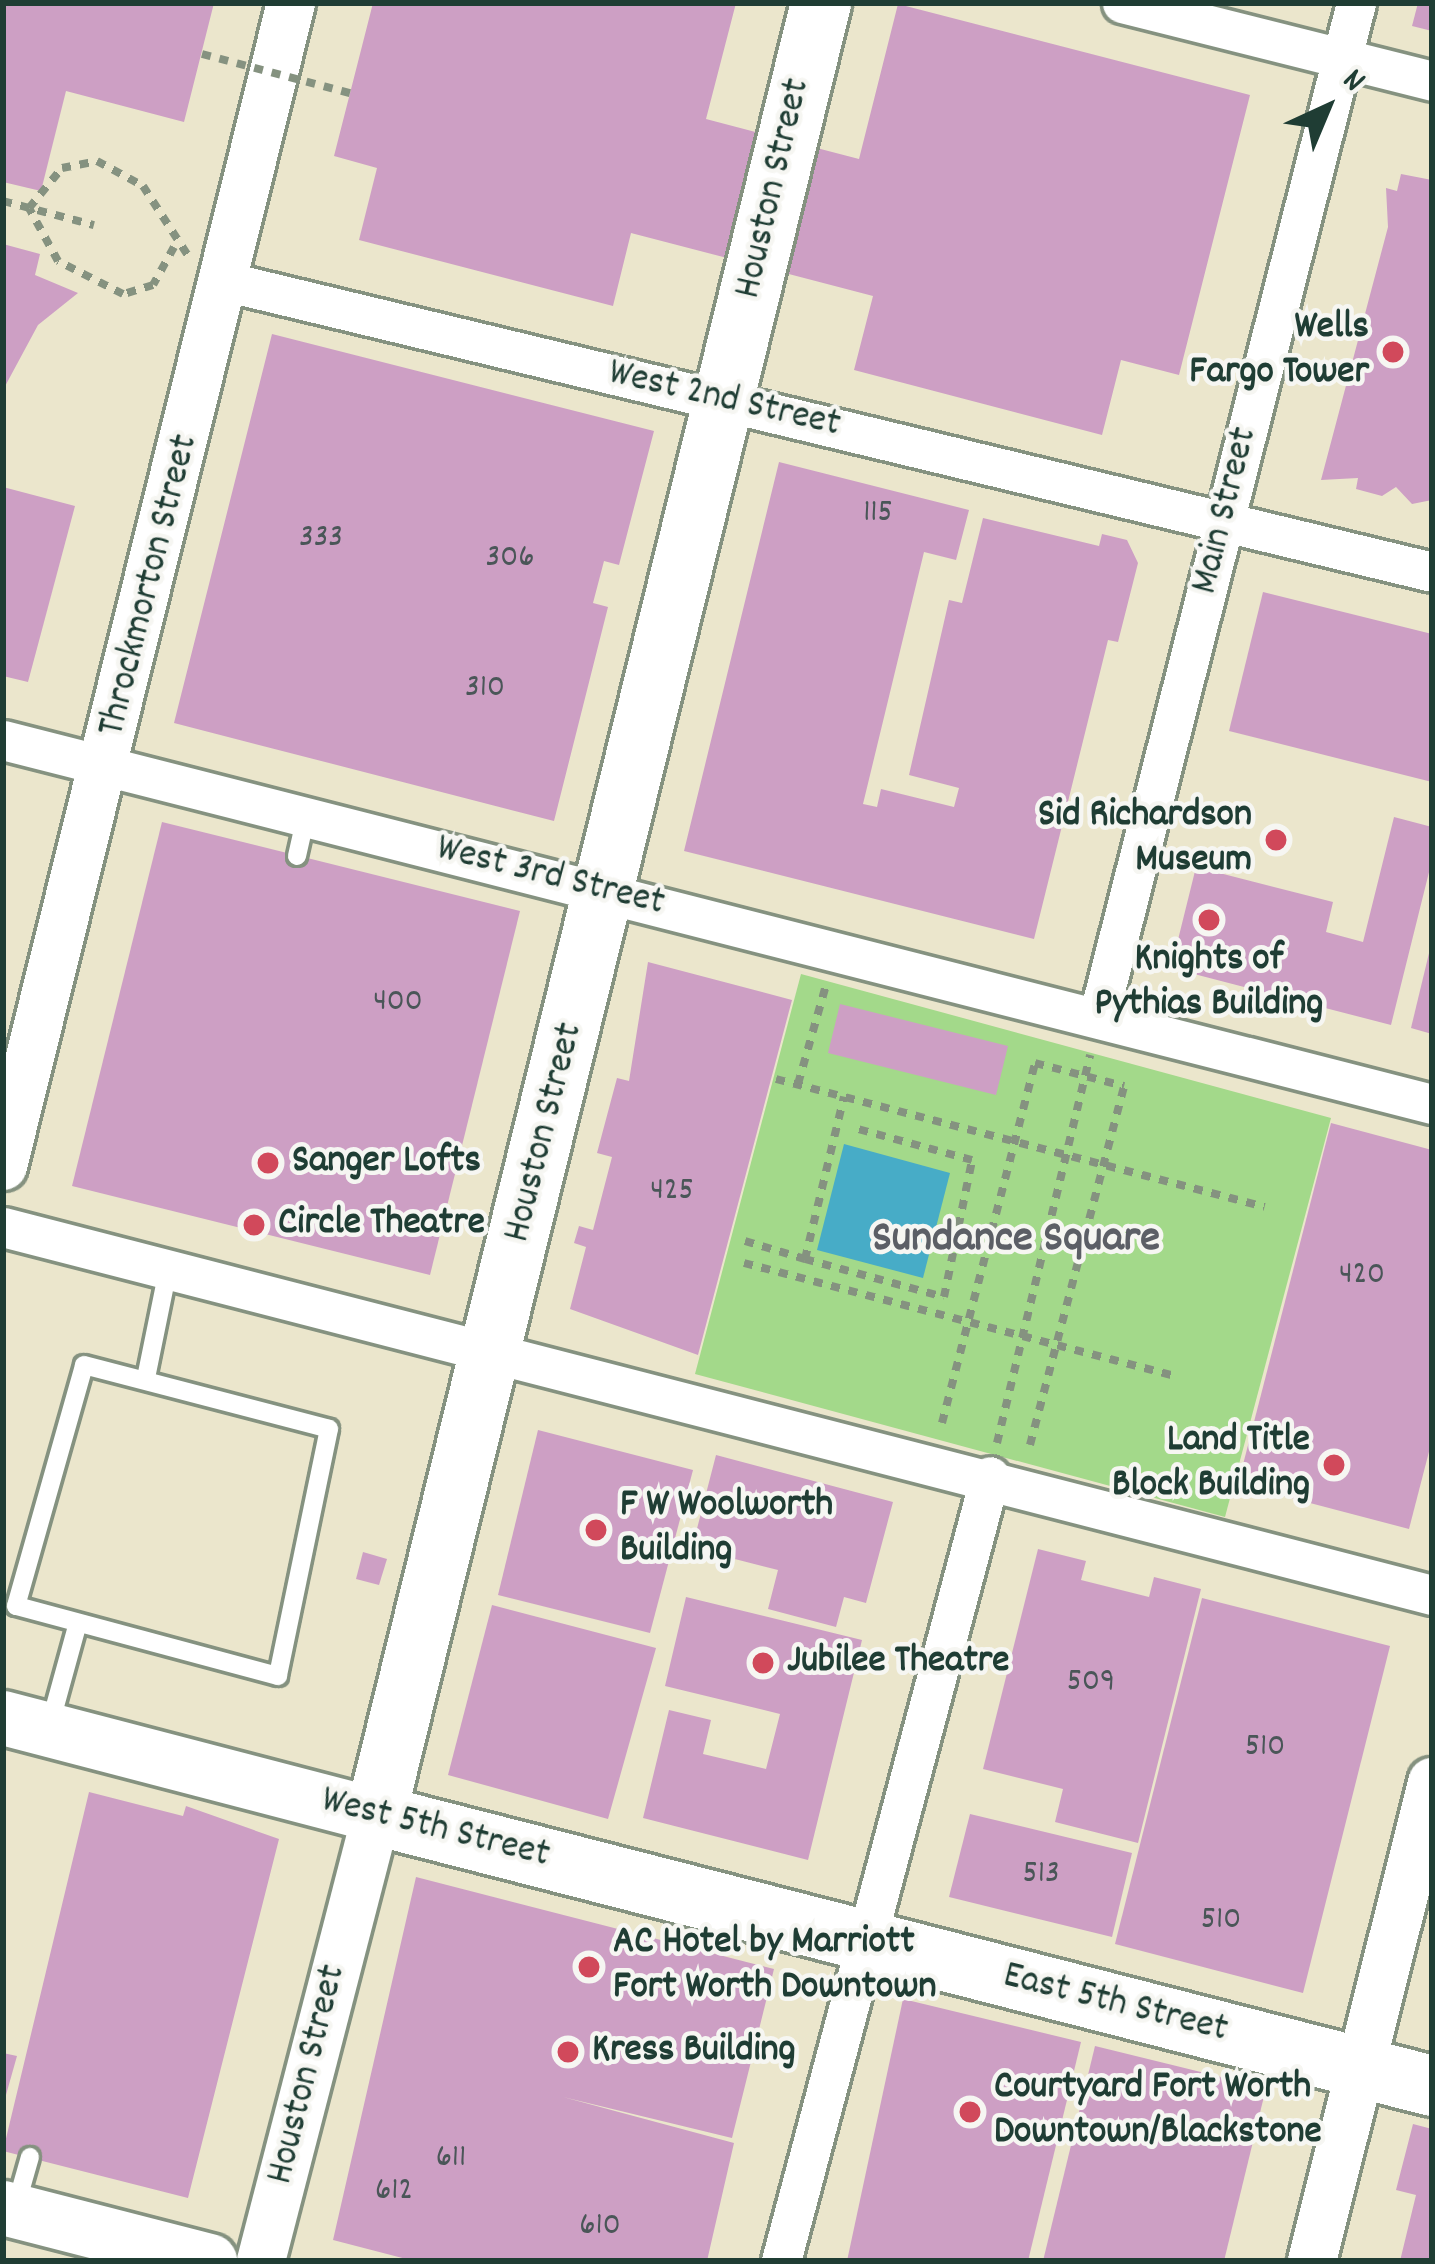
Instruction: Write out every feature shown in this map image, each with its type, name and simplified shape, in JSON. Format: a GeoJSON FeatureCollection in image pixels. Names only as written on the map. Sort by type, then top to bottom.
{"type":"FeatureCollection","features":[{"type":"Feature","properties":{"kind":"main road","name":"Houston Street"},"geometry":{"type":"LineString","coordinates":[[376,1814],[728,402],[821,3]]}},
{"type":"Feature","properties":{"kind":"main road","name":"West 5th Street"},"geometry":{"type":"LineString","coordinates":[[26,1724],[867,1941]]}},
{"type":"Feature","properties":{"kind":"main road","name":"East 5th Street"},"geometry":{"type":"LineString","coordinates":[[867,1941],[1432,2086]]}},
{"type":"Feature","properties":{"kind":"main road"},"geometry":{"type":"LineString","coordinates":[[9,2210],[210,2261]]}},
{"type":"Feature","properties":{"kind":"street","name":"Throckmorton Street"},"geometry":{"type":"LineString","coordinates":[[3,1166],[107,765],[291,3]]}},
{"type":"Feature","properties":{"kind":"street"},"geometry":{"type":"LineString","coordinates":[[1122,3],[1432,81]]}},
{"type":"Feature","properties":{"kind":"street","name":"Main Street"},"geometry":{"type":"LineString","coordinates":[[1098,1018],[1356,3]]}},
{"type":"Feature","properties":{"kind":"street","name":"West 2nd Street"},"geometry":{"type":"LineString","coordinates":[[224,281],[1432,572]]}},
{"type":"Feature","properties":{"kind":"street","name":"West 3rd Street"},"geometry":{"type":"LineString","coordinates":[[3,740],[1432,1104]]}},
{"type":"Feature","properties":{"kind":"street"},"geometry":{"type":"LineString","coordinates":[[3,1228],[989,1476],[1432,1595]]}},
{"type":"Feature","properties":{"kind":"street"},"geometry":{"type":"LineString","coordinates":[[782,2261],[989,1476]]}},
{"type":"Feature","properties":{"kind":"street"},"geometry":{"type":"LineString","coordinates":[[1312,2261],[1432,1782]]}},
{"type":"Feature","properties":{"kind":"street","name":"Houston Street"},"geometry":{"type":"LineString","coordinates":[[261,2261],[376,1814]]}},
{"type":"Feature","properties":{"kind":"lane"},"geometry":{"type":"LineString","coordinates":[[297,856],[306,816]]}},
{"type":"Feature","properties":{"kind":"lane"},"geometry":{"type":"LineString","coordinates":[[146,1378],[168,1270]]}},
{"type":"Feature","properties":{"kind":"lane"},"geometry":{"type":"LineString","coordinates":[[84,1365],[146,1378],[329,1429],[278,1676],[16,1606],[84,1365]]}},
{"type":"Feature","properties":{"kind":"lane"},"geometry":{"type":"LineString","coordinates":[[26,1724],[79,1623]]}},
{"type":"Feature","properties":{"kind":"lane"},"geometry":{"type":"LineString","coordinates":[[9,2210],[31,2157]]}},
{"type":"Feature","properties":{"kind":"path"},"geometry":{"type":"LineString","coordinates":[[202,53],[350,93]]}},
{"type":"Feature","properties":{"kind":"path"},"geometry":{"type":"LineString","coordinates":[[97,160],[143,186],[174,247],[153,285],[123,294],[58,261],[29,208],[62,168],[97,160]]}},
{"type":"Feature","properties":{"kind":"path"},"geometry":{"type":"LineString","coordinates":[[3,201],[94,226]]}},
{"type":"Feature","properties":{"kind":"path"},"geometry":{"type":"LineString","coordinates":[[798,1084],[826,983]]}},
{"type":"Feature","properties":{"kind":"path"},"geometry":{"type":"LineString","coordinates":[[989,1476],[1098,1018]]}},
{"type":"Feature","properties":{"kind":"path"},"geometry":{"type":"LineString","coordinates":[[941,1423],[1035,1063],[1125,1083],[1030,1445]]}},
{"type":"Feature","properties":{"kind":"path"},"geometry":{"type":"LineString","coordinates":[[776,1078],[1265,1207]]}},
{"type":"Feature","properties":{"kind":"path"},"geometry":{"type":"LineString","coordinates":[[805,1259],[844,1097]]}},
{"type":"Feature","properties":{"kind":"path"},"geometry":{"type":"LineString","coordinates":[[745,1240],[944,1297],[972,1160],[854,1128]]}},
{"type":"Feature","properties":{"kind":"path"},"geometry":{"type":"LineString","coordinates":[[744,1263],[1174,1376]]}},
{"type":"Feature","properties":{"kind":"green space"},"geometry":{"type":"Polygon","coordinates":[[[801,974],[1331,1118],[1225,1517],[695,1374],[801,974]]]}},
{"type":"Feature","properties":{"kind":"water"},"geometry":{"type":"Polygon","coordinates":[[[844,1144],[950,1173],[923,1278],[817,1250],[844,1144]]]}},
{"type":"Feature","properties":{"kind":"building"},"geometry":{"type":"Polygon","coordinates":[[[3,3],[214,3],[184,122],[66,91],[41,191],[3,182],[3,3]]]}},
{"type":"Feature","properties":{"kind":"building"},"geometry":{"type":"Polygon","coordinates":[[[373,3],[736,3],[706,119],[859,159],[898,4],[1250,95],[1179,375],[1121,360],[1102,435],[854,370],[873,296],[631,233],[613,306],[359,240],[377,168],[334,156],[373,3]]]}},
{"type":"Feature","properties":{"kind":"building"},"geometry":{"type":"Polygon","coordinates":[[[1418,3],[1432,3],[1432,31],[1412,26],[1418,3]]]}},
{"type":"Feature","properties":{"kind":"building","name":"Wells Fargo Tower"},"geometry":{"type":"Polygon","coordinates":[[[1401,174],[1432,180],[1432,500],[1412,504],[1396,487],[1382,496],[1356,489],[1358,478],[1321,480],[1388,227],[1386,188],[1397,191],[1401,174]]]}},
{"type":"Feature","properties":{"kind":"building"},"geometry":{"type":"Polygon","coordinates":[[[3,244],[40,254],[35,275],[78,293],[38,325],[3,390],[3,244]]]}},
{"type":"Feature","properties":{"kind":"building"},"geometry":{"type":"Polygon","coordinates":[[[272,334],[654,431],[619,565],[604,561],[593,603],[608,607],[554,821],[174,723],[272,334]]]}},
{"type":"Feature","properties":{"kind":"building"},"geometry":{"type":"Polygon","coordinates":[[[779,462],[969,510],[956,560],[924,552],[863,804],[877,807],[881,789],[954,807],[959,788],[909,775],[949,600],[962,603],[983,518],[1099,546],[1102,534],[1127,540],[1138,563],[1118,642],[1108,640],[1034,939],[684,851],[779,462]]]}},
{"type":"Feature","properties":{"kind":"building"},"geometry":{"type":"Polygon","coordinates":[[[3,487],[75,506],[28,682],[3,676],[3,487]]]}},
{"type":"Feature","properties":{"kind":"building"},"geometry":{"type":"Polygon","coordinates":[[[1263,592],[1432,634],[1432,782],[1229,731],[1263,592]]]}},
{"type":"Feature","properties":{"kind":"building","name":"Knights of Pythias Building"},"geometry":{"type":"Polygon","coordinates":[[[1394,817],[1432,827],[1432,860],[1391,1025],[1171,968],[1196,867],[1333,902],[1326,932],[1363,942],[1394,817]]]}},
{"type":"Feature","properties":{"kind":"building"},"geometry":{"type":"Polygon","coordinates":[[[162,822],[520,911],[430,1275],[72,1186],[162,822]]]}},
{"type":"Feature","properties":{"kind":"building"},"geometry":{"type":"Polygon","coordinates":[[[1432,949],[1432,1034],[1411,1028],[1432,949]]]}},
{"type":"Feature","properties":{"kind":"building"},"geometry":{"type":"Polygon","coordinates":[[[648,962],[792,1000],[698,1355],[570,1309],[586,1247],[574,1243],[579,1226],[593,1230],[612,1157],[597,1153],[617,1078],[629,1081],[648,962]]]}},
{"type":"Feature","properties":{"kind":"building"},"geometry":{"type":"Polygon","coordinates":[[[840,1004],[1008,1046],[996,1095],[828,1053],[840,1004]]]}},
{"type":"Feature","properties":{"kind":"building"},"geometry":{"type":"Polygon","coordinates":[[[1331,1123],[1432,1150],[1432,1440],[1409,1529],[1238,1484],[1331,1123]]]}},
{"type":"Feature","properties":{"kind":"building","name":"F W Woolworth Building"},"geometry":{"type":"Polygon","coordinates":[[[538,1430],[693,1470],[650,1633],[498,1595],[538,1430]]]}},
{"type":"Feature","properties":{"kind":"building"},"geometry":{"type":"Polygon","coordinates":[[[716,1455],[893,1502],[866,1603],[844,1597],[836,1627],[768,1609],[778,1570],[692,1548],[716,1455]]]}},
{"type":"Feature","properties":{"kind":"building"},"geometry":{"type":"Polygon","coordinates":[[[1038,1549],[1086,1561],[1081,1580],[1149,1597],[1154,1577],[1201,1589],[1138,1843],[1055,1822],[1063,1789],[983,1769],[1038,1549]]]}},
{"type":"Feature","properties":{"kind":"building"},"geometry":{"type":"Polygon","coordinates":[[[363,1552],[387,1559],[379,1585],[356,1579],[363,1552]]]}},
{"type":"Feature","properties":{"kind":"building"},"geometry":{"type":"Polygon","coordinates":[[[686,1597],[862,1640],[808,1860],[643,1818],[669,1710],[711,1720],[703,1754],[766,1769],[780,1714],[665,1686],[686,1597]]]}},
{"type":"Feature","properties":{"kind":"building"},"geometry":{"type":"Polygon","coordinates":[[[1202,1598],[1390,1646],[1303,1993],[1115,1944],[1202,1598]]]}},
{"type":"Feature","properties":{"kind":"building"},"geometry":{"type":"Polygon","coordinates":[[[492,1605],[656,1648],[608,1819],[448,1775],[492,1605]]]}},
{"type":"Feature","properties":{"kind":"building"},"geometry":{"type":"Polygon","coordinates":[[[89,1792],[183,1816],[186,1806],[279,1839],[188,2198],[3,2151],[89,1792]]]}},
{"type":"Feature","properties":{"kind":"building"},"geometry":{"type":"Polygon","coordinates":[[[970,1814],[1132,1853],[1112,1937],[949,1897],[970,1814]]]}},
{"type":"Feature","properties":{"kind":"building"},"geometry":{"type":"Polygon","coordinates":[[[416,1877],[774,1969],[732,2138],[563,2097],[734,2143],[707,2261],[414,2261],[333,2240],[416,1877]]]}},
{"type":"Feature","properties":{"kind":"building","name":"Courtyard Fort Worth Downtown/Blackstone"},"geometry":{"type":"Polygon","coordinates":[[[903,1999],[1081,2042],[1028,2261],[847,2261],[903,1999]]]}},
{"type":"Feature","properties":{"kind":"building"},"geometry":{"type":"Polygon","coordinates":[[[1095,2046],[1266,2088],[1224,2261],[1043,2261],[1095,2046]]]}},
{"type":"Feature","properties":{"kind":"building"},"geometry":{"type":"Polygon","coordinates":[[[3,2053],[17,2056],[4,2102],[3,2102],[3,2053]]]}},
{"type":"Feature","properties":{"kind":"building"},"geometry":{"type":"Polygon","coordinates":[[[1413,2124],[1432,2129],[1432,2261],[1400,2261],[1416,2195],[1396,2190],[1413,2124]]]}},
{"type":"Feature","properties":{"kind":"place","name":"Wells Fargo Tower"},"geometry":{"type":"Point","coordinates":[1393,352]}},
{"type":"Feature","properties":{"kind":"place","name":"Sid Richardson Museum"},"geometry":{"type":"Point","coordinates":[1276,840]}},
{"type":"Feature","properties":{"kind":"place","name":"Knights of Pythias Building"},"geometry":{"type":"Point","coordinates":[1209,920]}},
{"type":"Feature","properties":{"kind":"place","name":"Sanger Lofts"},"geometry":{"type":"Point","coordinates":[268,1163]}},
{"type":"Feature","properties":{"kind":"place","name":"Circle Theatre"},"geometry":{"type":"Point","coordinates":[254,1225]}},
{"type":"Feature","properties":{"kind":"place","name":"Land Title Block Building"},"geometry":{"type":"Point","coordinates":[1334,1465]}},
{"type":"Feature","properties":{"kind":"place","name":"F W Woolworth Building"},"geometry":{"type":"Point","coordinates":[596,1530]}},
{"type":"Feature","properties":{"kind":"place","name":"Jubilee Theatre"},"geometry":{"type":"Point","coordinates":[763,1663]}},
{"type":"Feature","properties":{"kind":"place","name":"AC Hotel by Marriott Fort Worth Downtown"},"geometry":{"type":"Point","coordinates":[589,1967]}},
{"type":"Feature","properties":{"kind":"place","name":"Kress Building"},"geometry":{"type":"Point","coordinates":[568,2052]}},
{"type":"Feature","properties":{"kind":"place","name":"Courtyard Fort Worth Downtown/Blackstone"},"geometry":{"type":"Point","coordinates":[970,2112]}},
{"type":"Feature","properties":{"kind":"district","name":"Sundance Square"},"geometry":{"type":"Point","coordinates":[1016,1241]}}]}
